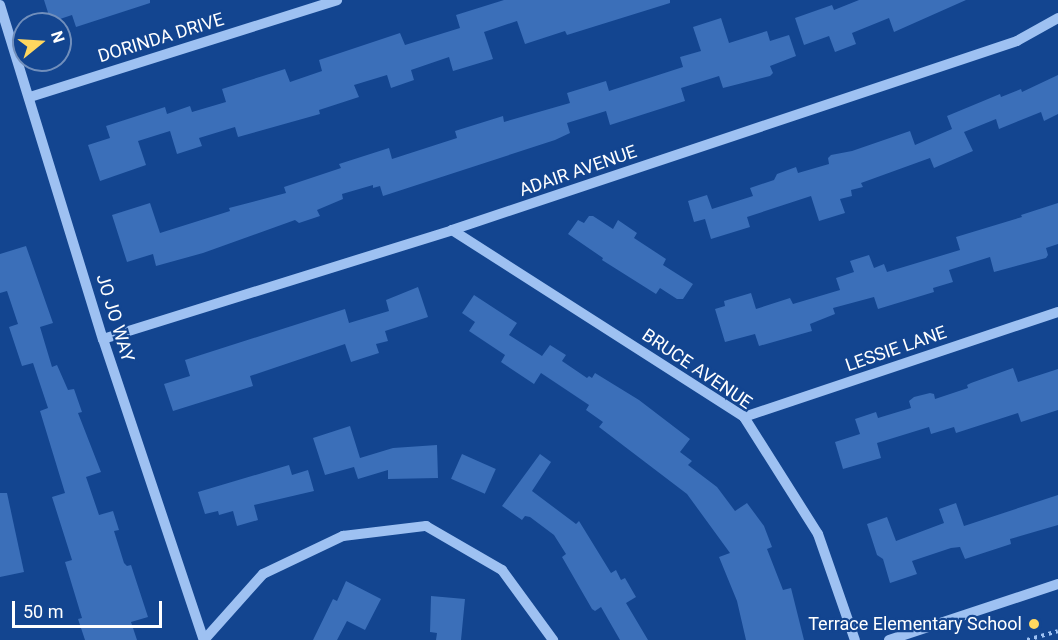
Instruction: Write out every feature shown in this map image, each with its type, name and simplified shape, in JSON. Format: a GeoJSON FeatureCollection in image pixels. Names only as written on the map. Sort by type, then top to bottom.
{"type":"FeatureCollection","features":[{"type":"Feature","properties":{"kind":"street","name":"DORINDA DRIVE"},"geometry":{"type":"LineString","coordinates":[[30,97],[337,0]]}},
{"type":"Feature","properties":{"kind":"street","name":"JO JO WAY"},"geometry":{"type":"LineString","coordinates":[[1,10],[30,97],[103,339],[204,640]]}},
{"type":"Feature","properties":{"kind":"street","name":"ADAIR AVENUE"},"geometry":{"type":"LineString","coordinates":[[103,339],[452,230],[1017,41],[1058,18]]}},
{"type":"Feature","properties":{"kind":"street","name":"BRUCE AVENUE"},"geometry":{"type":"LineString","coordinates":[[452,230],[744,417],[818,534],[855,640]]}},
{"type":"Feature","properties":{"kind":"street","name":"LESSIE LANE"},"geometry":{"type":"LineString","coordinates":[[744,417],[1058,312]]}},
{"type":"Feature","properties":{"kind":"street"},"geometry":{"type":"LineString","coordinates":[[204,640],[263,574],[344,536],[426,526],[502,570],[552,640]]}},
{"type":"Feature","properties":{"kind":"street"},"geometry":{"type":"LineString","coordinates":[[889,640],[1058,584]]}},
{"type":"Feature","properties":{"kind":"path"},"geometry":{"type":"LineString","coordinates":[[1027,640],[1058,631]]}},
{"type":"Feature","properties":{"kind":"building"},"geometry":{"type":"Polygon","coordinates":[[[44,0],[150,0],[150,3],[76,27],[72,12],[48,12],[44,0]]]}},
{"type":"Feature","properties":{"kind":"building"},"geometry":{"type":"Polygon","coordinates":[[[504,0],[670,0],[670,3],[567,35],[565,31],[525,44],[517,21],[484,32],[493,59],[453,71],[449,57],[411,70],[414,80],[391,88],[387,75],[354,85],[359,97],[319,110],[320,114],[238,137],[235,127],[199,138],[202,146],[177,154],[170,131],[138,141],[146,165],[100,181],[88,145],[110,138],[106,126],[165,107],[167,114],[190,106],[192,112],[226,102],[222,89],[285,69],[290,82],[322,71],[319,60],[400,33],[405,45],[460,28],[456,15],[504,0]]]}},
{"type":"Feature","properties":{"kind":"building"},"geometry":{"type":"Polygon","coordinates":[[[859,0],[966,0],[894,32],[889,18],[852,33],[856,44],[835,52],[829,36],[804,45],[795,18],[832,5],[834,10],[859,0]]]}},
{"type":"Feature","properties":{"kind":"building"},"geometry":{"type":"Polygon","coordinates":[[[721,18],[729,43],[767,31],[770,41],[789,35],[796,56],[770,66],[773,73],[770,76],[723,88],[719,76],[681,88],[685,101],[610,125],[606,111],[567,123],[570,133],[555,140],[383,196],[380,186],[373,188],[373,185],[342,194],[343,199],[317,210],[320,216],[299,223],[295,220],[203,253],[156,266],[153,254],[127,262],[112,215],[150,203],[160,233],[230,211],[229,208],[286,193],[284,187],[341,168],[339,164],[389,148],[392,159],[457,138],[455,131],[503,116],[504,122],[570,103],[567,93],[606,81],[609,91],[683,67],[680,57],[701,51],[693,27],[721,18]]]}},
{"type":"Feature","properties":{"kind":"building"},"geometry":{"type":"Polygon","coordinates":[[[1058,75],[1058,114],[1044,121],[1041,112],[999,129],[996,119],[964,132],[973,151],[934,168],[930,158],[861,183],[863,187],[851,190],[852,196],[840,199],[845,213],[819,221],[811,196],[747,217],[750,227],[711,239],[705,219],[694,222],[688,201],[707,195],[712,209],[753,196],[750,188],[774,180],[777,174],[796,167],[798,173],[829,164],[828,158],[831,155],[852,151],[910,131],[915,145],[952,129],[947,116],[1000,94],[1001,97],[1021,89],[1022,92],[1058,75]]]}},
{"type":"Feature","properties":{"kind":"building"},"geometry":{"type":"Polygon","coordinates":[[[1058,203],[1058,244],[1046,248],[1048,255],[1046,258],[994,272],[990,257],[949,270],[953,282],[933,288],[934,292],[878,309],[874,297],[833,308],[835,314],[810,324],[812,331],[759,346],[755,334],[725,342],[715,309],[725,306],[724,301],[751,293],[756,309],[790,298],[793,304],[840,290],[836,278],[854,272],[850,261],[869,255],[874,268],[884,264],[887,272],[960,250],[956,237],[1022,217],[1021,215],[1058,203]]]}},
{"type":"Feature","properties":{"kind":"building"},"geometry":{"type":"Polygon","coordinates":[[[589,216],[593,216],[613,229],[618,220],[637,233],[634,238],[666,259],[663,265],[693,284],[683,299],[677,299],[660,288],[656,294],[602,260],[603,258],[568,234],[578,220],[584,223],[589,216]]]}},
{"type":"Feature","properties":{"kind":"building"},"geometry":{"type":"Polygon","coordinates":[[[26,246],[53,323],[40,327],[52,367],[57,365],[68,390],[74,389],[82,412],[78,413],[101,472],[86,477],[99,515],[113,511],[119,530],[114,531],[124,563],[127,566],[131,565],[148,617],[131,622],[137,640],[85,640],[78,619],[82,618],[65,562],[72,560],[52,497],[65,493],[40,411],[48,408],[33,363],[22,366],[9,327],[18,324],[7,291],[0,293],[0,254],[26,246]]]}},
{"type":"Feature","properties":{"kind":"building"},"geometry":{"type":"Polygon","coordinates":[[[418,287],[428,317],[385,331],[388,341],[376,344],[379,353],[351,362],[345,344],[250,376],[253,386],[173,411],[164,384],[190,376],[185,360],[345,309],[349,323],[389,311],[386,300],[418,287]]]}},
{"type":"Feature","properties":{"kind":"building"},"geometry":{"type":"Polygon","coordinates":[[[474,295],[517,323],[509,335],[542,356],[550,345],[566,355],[562,361],[587,378],[589,376],[592,378],[595,373],[639,400],[690,439],[680,452],[692,461],[688,465],[717,487],[735,511],[747,503],[764,526],[772,547],[767,549],[783,590],[791,588],[804,640],[746,640],[737,601],[719,557],[730,553],[687,494],[599,427],[603,422],[586,410],[589,405],[541,373],[534,384],[501,362],[505,355],[469,331],[475,322],[462,313],[474,295]]]}},
{"type":"Feature","properties":{"kind":"building"},"geometry":{"type":"Polygon","coordinates":[[[1013,368],[1018,382],[1058,369],[1058,410],[1021,422],[1018,413],[956,433],[954,427],[931,434],[929,427],[877,443],[881,458],[843,469],[835,442],[860,434],[855,419],[876,412],[878,418],[911,408],[909,401],[914,397],[930,393],[934,394],[935,399],[968,388],[967,385],[971,383],[1013,368]]]}},
{"type":"Feature","properties":{"kind":"building"},"geometry":{"type":"Polygon","coordinates":[[[350,426],[360,458],[393,448],[437,445],[438,478],[388,479],[388,470],[358,479],[354,467],[325,475],[313,438],[350,426]]]}},
{"type":"Feature","properties":{"kind":"building"},"geometry":{"type":"Polygon","coordinates":[[[462,454],[496,469],[485,494],[451,479],[462,454]]]}},
{"type":"Feature","properties":{"kind":"building"},"geometry":{"type":"Polygon","coordinates":[[[540,454],[551,462],[532,491],[576,524],[579,521],[611,573],[616,570],[621,580],[625,578],[636,597],[626,603],[648,640],[620,640],[601,607],[595,611],[592,609],[562,557],[566,554],[554,535],[530,517],[525,516],[522,520],[502,506],[540,454]]]}},
{"type":"Feature","properties":{"kind":"building"},"geometry":{"type":"Polygon","coordinates":[[[289,465],[292,475],[308,470],[314,491],[254,505],[258,520],[237,526],[233,511],[219,515],[218,511],[205,514],[198,492],[289,465]]]}},
{"type":"Feature","properties":{"kind":"building"},"geometry":{"type":"Polygon","coordinates":[[[0,493],[7,493],[24,572],[0,577],[0,493]]]}},
{"type":"Feature","properties":{"kind":"building"},"geometry":{"type":"Polygon","coordinates":[[[1058,495],[1058,525],[1010,539],[1011,544],[965,559],[960,547],[912,561],[917,574],[890,583],[883,559],[877,555],[867,524],[887,517],[896,541],[944,523],[939,509],[956,503],[964,526],[1058,495]]]}},
{"type":"Feature","properties":{"kind":"building"},"geometry":{"type":"Polygon","coordinates":[[[346,581],[381,599],[365,630],[347,621],[337,640],[313,640],[333,599],[337,601],[346,581]]]}},
{"type":"Feature","properties":{"kind":"building"},"geometry":{"type":"Polygon","coordinates":[[[431,596],[465,599],[461,640],[436,640],[437,633],[430,632],[431,596]]]}},
{"type":"Feature","properties":{"kind":"place","name":"Terrace Elementary School"},"geometry":{"type":"Point","coordinates":[1034,624]}}]}
